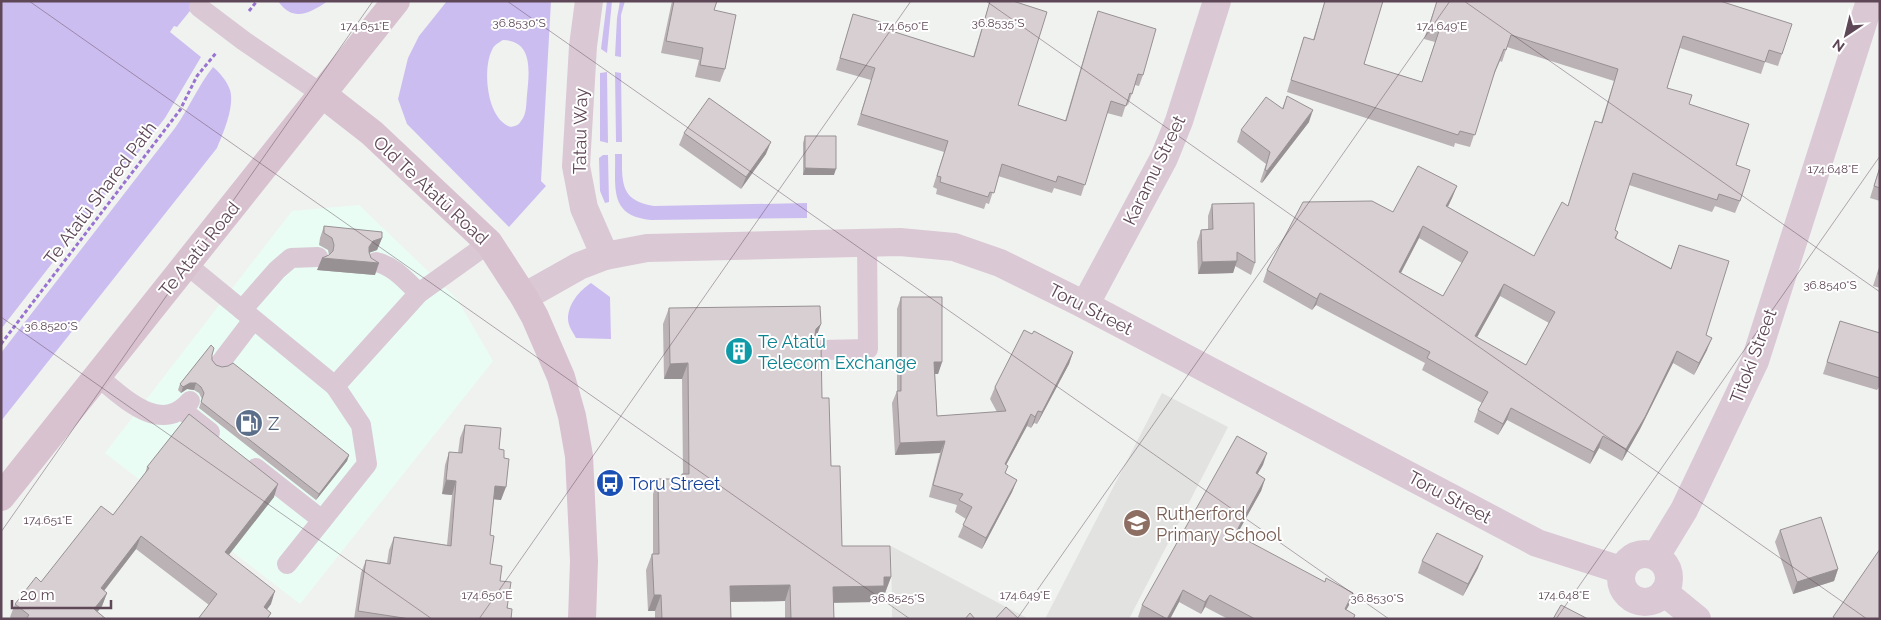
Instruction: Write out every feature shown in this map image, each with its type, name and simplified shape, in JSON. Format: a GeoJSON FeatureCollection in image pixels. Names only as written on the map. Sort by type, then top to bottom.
{"type":"FeatureCollection","features":[{"type":"Feature","properties":{"kind":"main road","name":"Te Atatū Road"},"geometry":{"type":"LineString","coordinates":[[1,497],[396,1]]}},
{"type":"Feature","properties":{"kind":"main road","name":"Old Te Atatū Road"},"geometry":{"type":"LineString","coordinates":[[322,94],[372,133],[489,243],[535,317],[561,378],[572,416],[579,456],[584,561],[582,619]]}},
{"type":"Feature","properties":{"kind":"street","name":"Tatau Way"},"geometry":{"type":"LineString","coordinates":[[589,1],[583,46],[576,166],[584,208],[605,256]]}},
{"type":"Feature","properties":{"kind":"street","name":"Karamu Street"},"geometry":{"type":"LineString","coordinates":[[1084,305],[1164,158],[1179,121],[1218,1]]}},
{"type":"Feature","properties":{"kind":"street","name":"Titoki Street"},"geometry":{"type":"LineString","coordinates":[[1656,556],[1684,510],[1755,361],[1870,1]]}},
{"type":"Feature","properties":{"kind":"street","name":"Toru Street"},"geometry":{"type":"LineString","coordinates":[[524,297],[579,266],[605,256],[647,248],[867,242],[900,242],[954,247],[1000,263],[1084,305],[1536,542],[1621,570]]}},
{"type":"Feature","properties":{"kind":"street"},"geometry":{"type":"LineString","coordinates":[[1650,554],[1656,556],[1662,560],[1668,572],[1668,586],[1659,597],[1647,602],[1633,599],[1624,590],[1621,583],[1621,570],[1625,563],[1636,555],[1650,554]]}},
{"type":"Feature","properties":{"kind":"street"},"geometry":{"type":"LineString","coordinates":[[1664,592],[1698,619]]}},
{"type":"Feature","properties":{"kind":"lane"},"geometry":{"type":"LineString","coordinates":[[199,6],[244,41],[322,94]]}},
{"type":"Feature","properties":{"kind":"lane"},"geometry":{"type":"LineString","coordinates":[[822,350],[868,349],[867,242]]}},
{"type":"Feature","properties":{"kind":"lane"},"geometry":{"type":"LineString","coordinates":[[335,386],[419,293],[489,243]]}},
{"type":"Feature","properties":{"kind":"lane"},"geometry":{"type":"LineString","coordinates":[[220,362],[277,270],[291,258],[318,257]]}},
{"type":"Feature","properties":{"kind":"lane"},"geometry":{"type":"LineString","coordinates":[[376,262],[393,269],[419,293]]}},
{"type":"Feature","properties":{"kind":"lane"},"geometry":{"type":"LineString","coordinates":[[186,264],[335,386],[360,425],[366,464],[287,564]]}},
{"type":"Feature","properties":{"kind":"lane"},"geometry":{"type":"LineString","coordinates":[[97,376],[127,400],[158,416],[175,414],[186,405],[221,440]]}},
{"type":"Feature","properties":{"kind":"lane"},"geometry":{"type":"LineString","coordinates":[[244,459],[322,520]]}},
{"type":"Feature","properties":{"kind":"path"},"geometry":{"type":"LineString","coordinates":[[250,10],[257,1]]}},
{"type":"Feature","properties":{"kind":"path","name":"Te Atatū Shared Path"},"geometry":{"type":"LineString","coordinates":[[1,344],[180,110],[197,76],[214,56]]}},
{"type":"Feature","properties":{"kind":"shaded area"},"geometry":{"type":"Polygon","coordinates":[[[1,1],[198,1],[177,27],[174,26],[170,32],[201,57],[165,118],[1,329],[1,1]]]}},
{"type":"Feature","properties":{"kind":"shaded area"},"geometry":{"type":"Polygon","coordinates":[[[278,1],[328,1],[308,12],[296,14],[284,8],[278,1]]]}},
{"type":"Feature","properties":{"kind":"shaded area"},"geometry":{"type":"Polygon","coordinates":[[[447,1],[551,1],[541,181],[546,186],[509,227],[407,124],[398,99],[408,58],[419,36],[447,1]],[[503,40],[495,45],[487,69],[487,81],[492,105],[503,123],[511,127],[519,123],[523,118],[526,109],[528,77],[525,52],[513,42],[503,40]]]}},
{"type":"Feature","properties":{"kind":"shaded area"},"geometry":{"type":"Polygon","coordinates":[[[607,1],[612,1],[607,53],[601,49],[607,1]]]}},
{"type":"Feature","properties":{"kind":"shaded area"},"geometry":{"type":"Polygon","coordinates":[[[620,1],[625,1],[621,15],[621,57],[615,56],[620,1]]]}},
{"type":"Feature","properties":{"kind":"shaded area"},"geometry":{"type":"Polygon","coordinates":[[[213,67],[227,83],[231,97],[228,120],[217,148],[1,421],[1,353],[175,128],[213,67]]]}},
{"type":"Feature","properties":{"kind":"shaded area"},"geometry":{"type":"Polygon","coordinates":[[[607,72],[608,143],[600,141],[600,73],[607,72]]]}},
{"type":"Feature","properties":{"kind":"shaded area"},"geometry":{"type":"Polygon","coordinates":[[[615,72],[621,73],[622,142],[616,142],[615,72]]]}},
{"type":"Feature","properties":{"kind":"shaded area"},"geometry":{"type":"Polygon","coordinates":[[[615,154],[622,154],[622,173],[625,189],[635,200],[643,203],[654,206],[807,203],[807,218],[651,220],[637,217],[627,213],[617,198],[615,188],[615,154]]]}},
{"type":"Feature","properties":{"kind":"shaded area"},"geometry":{"type":"Polygon","coordinates":[[[603,155],[608,155],[609,202],[605,203],[600,191],[599,158],[603,155]]]}},
{"type":"Feature","properties":{"kind":"shaded area"},"geometry":{"type":"Polygon","coordinates":[[[359,205],[457,299],[493,361],[300,604],[105,453],[292,211],[359,205]]]}},
{"type":"Feature","properties":{"kind":"shaded area"},"geometry":{"type":"Polygon","coordinates":[[[591,283],[610,297],[611,339],[576,338],[569,324],[568,313],[572,303],[578,294],[591,283]]]}},
{"type":"Feature","properties":{"kind":"shaded area","name":"Rutherford Primary School"},"geometry":{"type":"Polygon","coordinates":[[[1162,393],[1228,427],[1129,619],[1045,619],[1162,393]]]}},
{"type":"Feature","properties":{"kind":"shaded area"},"geometry":{"type":"Polygon","coordinates":[[[891,546],[1029,619],[892,619],[891,546]]]}},
{"type":"Feature","properties":{"kind":"building"},"geometry":{"type":"Polygon","coordinates":[[[674,1],[717,1],[714,10],[736,15],[725,69],[700,65],[703,48],[666,41],[674,1]]]}},
{"type":"Feature","properties":{"kind":"building"},"geometry":{"type":"Polygon","coordinates":[[[990,1],[1013,1],[1047,12],[1018,105],[1066,121],[1098,11],[1156,29],[1143,75],[1138,74],[1126,106],[1111,101],[1085,185],[1058,176],[1056,182],[1002,164],[994,193],[990,192],[988,197],[940,182],[941,177],[937,176],[948,141],[861,114],[875,68],[840,58],[853,14],[881,22],[879,27],[974,57],[990,1]]]}},
{"type":"Feature","properties":{"kind":"building"},"geometry":{"type":"Polygon","coordinates":[[[1325,1],[1383,1],[1364,64],[1422,82],[1439,31],[1429,27],[1437,1],[1720,1],[1792,24],[1782,54],[1769,50],[1765,62],[1683,36],[1667,88],[1692,95],[1689,104],[1749,124],[1736,165],[1750,170],[1740,201],[1719,194],[1717,200],[1633,173],[1615,230],[1618,232],[1615,238],[1671,269],[1679,245],[1729,261],[1706,335],[1712,338],[1699,363],[1677,351],[1645,417],[1626,449],[1603,436],[1594,452],[1511,408],[1503,424],[1478,410],[1488,392],[1427,358],[1430,352],[1320,293],[1317,299],[1267,270],[1303,202],[1372,201],[1393,212],[1418,166],[1457,186],[1446,206],[1534,256],[1562,202],[1568,206],[1595,121],[1602,123],[1618,69],[1511,35],[1506,50],[1504,49],[1495,71],[1475,135],[1460,131],[1458,135],[1291,80],[1304,37],[1314,40],[1325,1]],[[1423,226],[1399,272],[1443,296],[1468,252],[1423,226]],[[1504,284],[1475,336],[1526,365],[1555,312],[1504,284]]]}},
{"type":"Feature","properties":{"kind":"building"},"geometry":{"type":"Polygon","coordinates":[[[1287,96],[1313,110],[1267,171],[1265,170],[1270,152],[1241,130],[1266,97],[1283,109],[1287,96]]]}},
{"type":"Feature","properties":{"kind":"building"},"geometry":{"type":"Polygon","coordinates":[[[709,98],[771,142],[746,177],[684,133],[709,98]]]}},
{"type":"Feature","properties":{"kind":"building"},"geometry":{"type":"Polygon","coordinates":[[[805,136],[836,136],[836,169],[805,168],[805,136]]]}},
{"type":"Feature","properties":{"kind":"building"},"geometry":{"type":"Polygon","coordinates":[[[1880,167],[1880,188],[1874,186],[1880,167]]]}},
{"type":"Feature","properties":{"kind":"building"},"geometry":{"type":"Polygon","coordinates":[[[1254,203],[1255,263],[1237,252],[1237,261],[1202,262],[1201,230],[1213,229],[1212,204],[1254,203]]]}},
{"type":"Feature","properties":{"kind":"building"},"geometry":{"type":"Polygon","coordinates":[[[324,226],[382,232],[382,238],[373,241],[369,247],[371,258],[379,263],[322,258],[333,251],[334,245],[332,238],[324,233],[324,226]]]}},
{"type":"Feature","properties":{"kind":"building"},"geometry":{"type":"Polygon","coordinates":[[[901,297],[942,297],[942,362],[934,362],[937,416],[1006,411],[995,387],[1024,330],[1032,334],[1034,331],[1073,352],[1042,412],[1038,411],[1035,417],[1031,414],[1005,464],[1008,466],[1005,473],[1017,480],[986,538],[963,525],[972,507],[959,500],[963,494],[933,485],[945,441],[900,443],[897,391],[901,391],[901,297]]]}},
{"type":"Feature","properties":{"kind":"building"},"geometry":{"type":"Polygon","coordinates":[[[820,306],[821,324],[816,329],[815,335],[821,345],[822,398],[829,398],[831,466],[840,466],[842,546],[890,546],[891,577],[884,577],[884,586],[833,587],[834,619],[791,619],[790,585],[730,586],[731,619],[662,619],[661,595],[654,595],[652,554],[659,554],[658,479],[682,479],[682,474],[689,474],[688,363],[670,364],[669,308],[820,306]]]}},
{"type":"Feature","properties":{"kind":"building"},"geometry":{"type":"Polygon","coordinates":[[[1840,321],[1880,333],[1880,378],[1827,362],[1840,321]]]}},
{"type":"Feature","properties":{"kind":"building"},"geometry":{"type":"Polygon","coordinates":[[[211,345],[214,348],[212,360],[216,365],[222,367],[233,363],[349,455],[319,494],[201,402],[204,393],[196,383],[190,383],[183,387],[180,384],[211,345]]]}},
{"type":"Feature","properties":{"kind":"building"},"geometry":{"type":"Polygon","coordinates":[[[189,414],[278,484],[225,552],[275,591],[264,607],[271,613],[267,619],[198,619],[217,594],[141,536],[101,588],[107,593],[94,609],[106,619],[26,619],[29,615],[15,604],[36,577],[41,582],[101,506],[113,515],[149,468],[147,467],[189,414]]]}},
{"type":"Feature","properties":{"kind":"building"},"geometry":{"type":"Polygon","coordinates":[[[465,425],[501,428],[499,449],[504,450],[504,458],[509,459],[506,487],[495,486],[490,535],[494,536],[490,564],[502,566],[500,581],[511,582],[507,608],[512,609],[511,619],[410,619],[358,611],[366,560],[390,564],[394,537],[451,546],[456,481],[446,480],[449,452],[462,453],[465,425]]]}},
{"type":"Feature","properties":{"kind":"building"},"geometry":{"type":"Polygon","coordinates":[[[1237,436],[1267,453],[1256,473],[1265,479],[1235,534],[1325,582],[1326,578],[1353,593],[1345,609],[1355,615],[1353,619],[1255,619],[1210,595],[1205,602],[1183,590],[1167,619],[1142,605],[1237,436]]]}},
{"type":"Feature","properties":{"kind":"building"},"geometry":{"type":"Polygon","coordinates":[[[1821,517],[1838,569],[1797,582],[1780,530],[1821,517]]]}},
{"type":"Feature","properties":{"kind":"building"},"geometry":{"type":"Polygon","coordinates":[[[1437,533],[1483,556],[1468,584],[1422,561],[1437,533]]]}},
{"type":"Feature","properties":{"kind":"building"},"geometry":{"type":"Polygon","coordinates":[[[1880,549],[1880,619],[1836,619],[1833,617],[1880,549]]]}},
{"type":"Feature","properties":{"kind":"building"},"geometry":{"type":"Polygon","coordinates":[[[1561,605],[1588,619],[1553,619],[1561,605]]]}},
{"type":"Feature","properties":{"kind":"building"},"geometry":{"type":"Polygon","coordinates":[[[1006,607],[1019,619],[995,619],[1006,607]]]}},
{"type":"Feature","properties":{"kind":"building"},"geometry":{"type":"Polygon","coordinates":[[[970,613],[975,619],[965,619],[970,613]]]}},
{"type":"Feature","properties":{"kind":"place","name":"Te Atatū Telecom Exchange"},"geometry":{"type":"Point","coordinates":[739,351]}},
{"type":"Feature","properties":{"kind":"place","name":"Z"},"geometry":{"type":"Point","coordinates":[249,423]}},
{"type":"Feature","properties":{"kind":"place","name":"Toru Street"},"geometry":{"type":"Point","coordinates":[610,483]}},
{"type":"Feature","properties":{"kind":"place","name":"Rutherford Primary School"},"geometry":{"type":"Point","coordinates":[1137,523]}}]}
